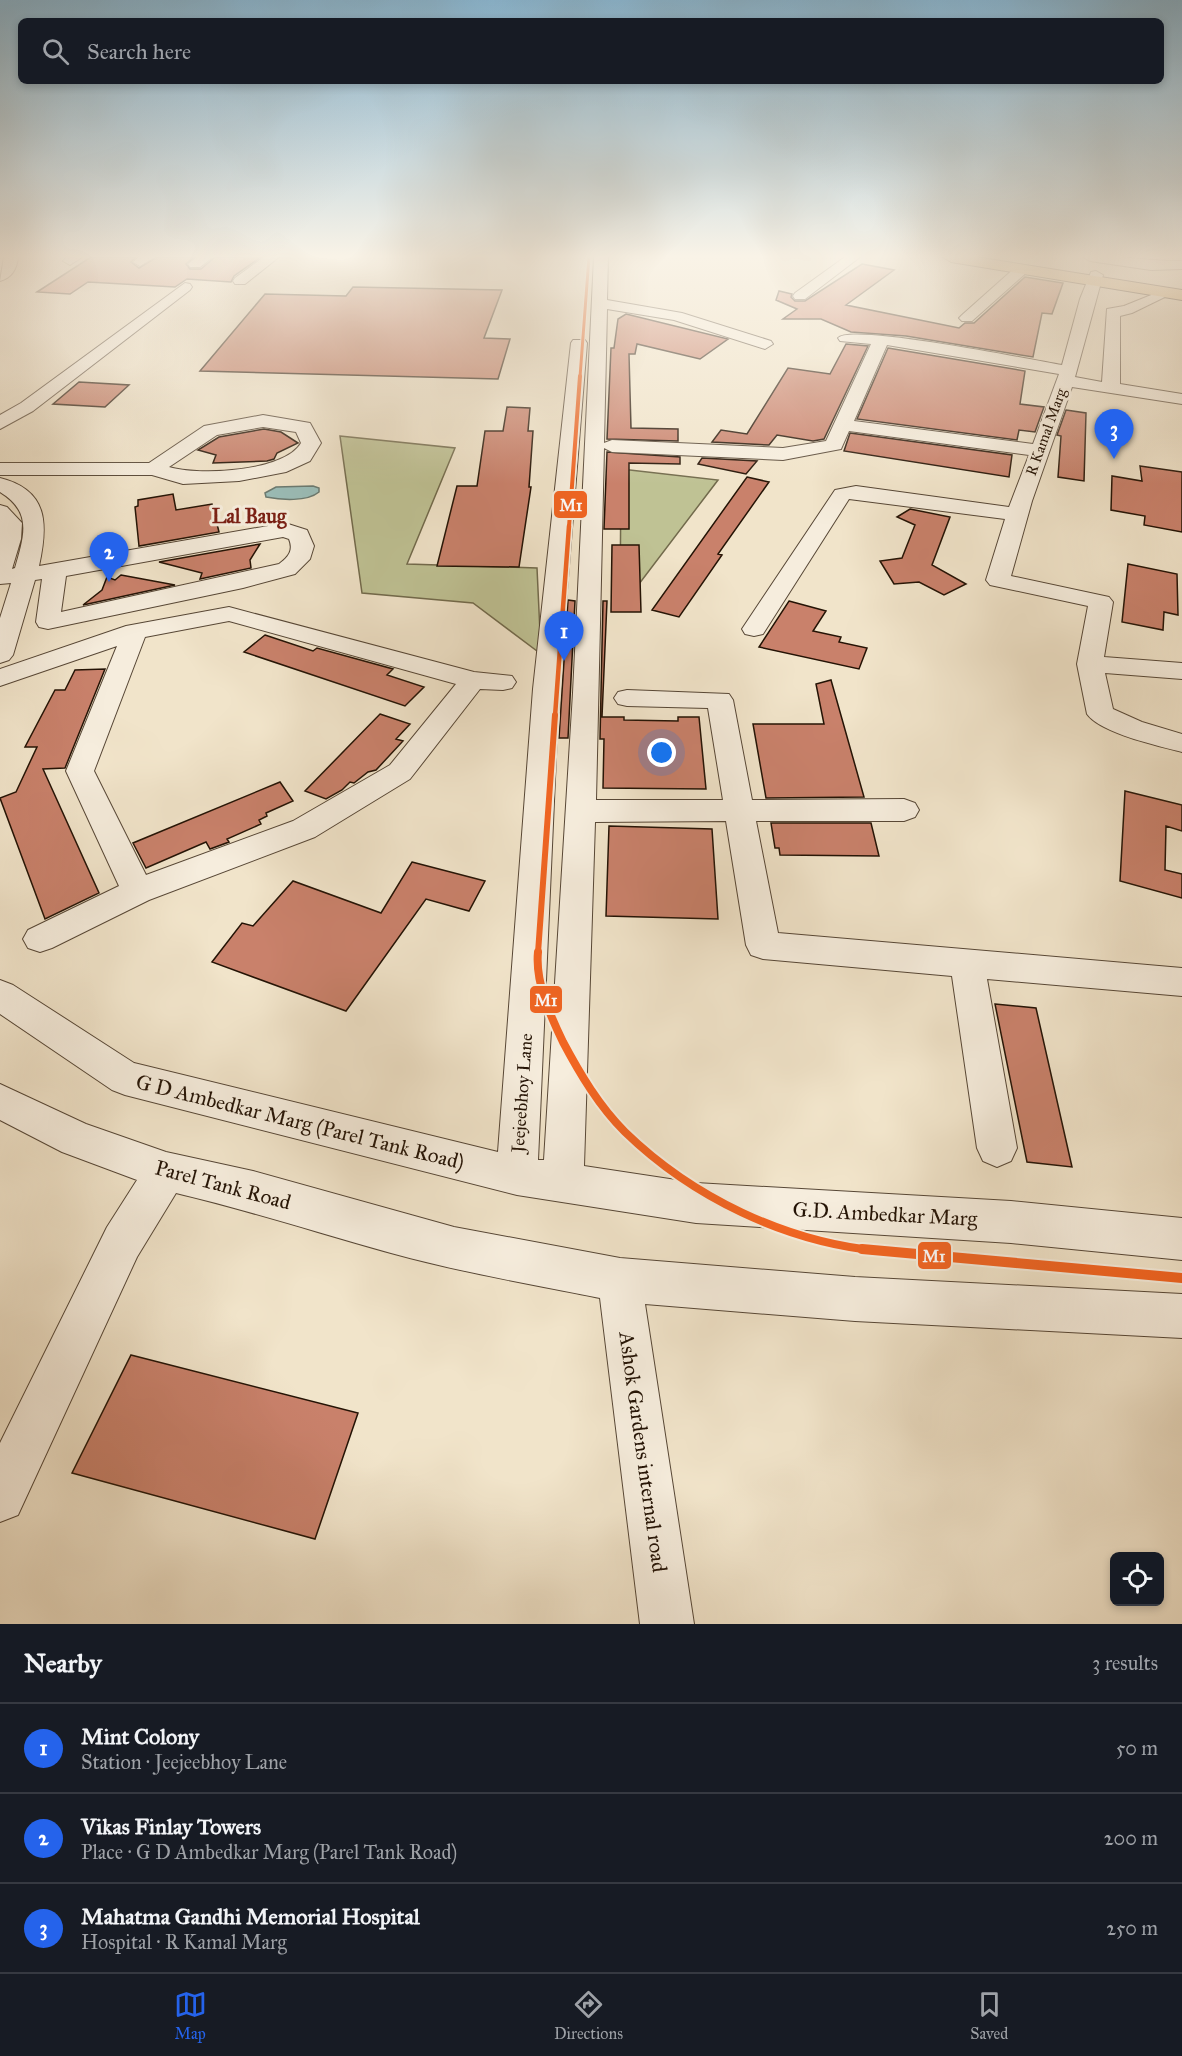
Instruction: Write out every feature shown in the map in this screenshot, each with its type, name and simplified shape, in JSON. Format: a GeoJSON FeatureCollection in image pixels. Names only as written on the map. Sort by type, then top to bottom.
{"type":"FeatureCollection","features":[{"type":"Feature","properties":{"kind":"street"},"geometry":{"type":"LineString","coordinates":[[0,423],[27,407],[125,333]]}},
{"type":"Feature","properties":{"kind":"street","name":"Jeejeebhoy Lane"},"geometry":{"type":"LineString","coordinates":[[517,1176],[540,820],[546,688],[561,540],[588,349],[588,333]]}},
{"type":"Feature","properties":{"kind":"street"},"geometry":{"type":"LineString","coordinates":[[563,1183],[591,540],[588,349],[592,333]]}},
{"type":"Feature","properties":{"kind":"street"},"geometry":{"type":"LineString","coordinates":[[730,333],[765,344]]}},
{"type":"Feature","properties":{"kind":"street","name":"R Kamal Marg"},"geometry":{"type":"LineString","coordinates":[[1077,333],[1066,376],[1005,547],[998,579],[1101,602],[1090,664]]}},
{"type":"Feature","properties":{"kind":"street"},"geometry":{"type":"LineString","coordinates":[[1112,333],[1112,388]]}},
{"type":"Feature","properties":{"kind":"street"},"geometry":{"type":"LineString","coordinates":[[846,338],[881,339],[1066,376],[1112,388],[1182,399]]}},
{"type":"Feature","properties":{"kind":"street"},"geometry":{"type":"LineString","coordinates":[[612,446],[783,454],[834,445],[881,339]]}},
{"type":"Feature","properties":{"kind":"street"},"geometry":{"type":"LineString","coordinates":[[0,469],[153,469],[183,478],[249,473],[279,468],[303,458],[311,443],[303,427],[263,421],[211,430],[153,469]]}},
{"type":"Feature","properties":{"kind":"street"},"geometry":{"type":"LineString","coordinates":[[843,425],[1038,450]]}},
{"type":"Feature","properties":{"kind":"street"},"geometry":{"type":"LineString","coordinates":[[0,484],[23,498],[34,517],[32,542],[0,655]]}},
{"type":"Feature","properties":{"kind":"street"},"geometry":{"type":"LineString","coordinates":[[754,628],[842,494],[856,492],[1017,514]]}},
{"type":"Feature","properties":{"kind":"street"},"geometry":{"type":"LineString","coordinates":[[0,511],[11,523],[10,539],[0,572]]}},
{"type":"Feature","properties":{"kind":"street"},"geometry":{"type":"LineString","coordinates":[[0,577],[55,571],[285,531],[299,535],[303,546],[299,559],[287,569],[243,581],[48,622],[55,571]]}},
{"type":"Feature","properties":{"kind":"street"},"geometry":{"type":"LineString","coordinates":[[561,540],[591,540]]}},
{"type":"Feature","properties":{"kind":"street"},"geometry":{"type":"LineString","coordinates":[[0,678],[135,631],[228,614],[472,680],[503,681]]}},
{"type":"Feature","properties":{"kind":"street"},"geometry":{"type":"LineString","coordinates":[[135,631],[80,771],[138,891]]}},
{"type":"Feature","properties":{"kind":"street"},"geometry":{"type":"LineString","coordinates":[[1182,671],[1090,664],[1101,714],[1132,728],[1182,743]]}},
{"type":"Feature","properties":{"kind":"street"},"geometry":{"type":"LineString","coordinates":[[40,939],[138,891],[304,829],[400,772],[472,680]]}},
{"type":"Feature","properties":{"kind":"street"},"geometry":{"type":"LineString","coordinates":[[627,698],[720,700],[763,945],[1182,982]]}},
{"type":"Feature","properties":{"kind":"street"},"geometry":{"type":"LineString","coordinates":[[540,820],[579,816],[904,810]]}},
{"type":"Feature","properties":{"kind":"street"},"geometry":{"type":"LineString","coordinates":[[967,963],[997,1148]]}},
{"type":"Feature","properties":{"kind":"street","name":"G D Ambedkar Marg (Parel Tank Road)"},"geometry":{"type":"LineString","coordinates":[[0,995],[124,1078],[517,1176]]}},
{"type":"Feature","properties":{"kind":"street","name":"Parel Tank Road"},"geometry":{"type":"LineString","coordinates":[[0,1101],[76,1139],[166,1171],[253,1191],[390,1232],[454,1248],[620,1280],[1023,1309],[1182,1316]]}},
{"type":"Feature","properties":{"kind":"street"},"geometry":{"type":"LineString","coordinates":[[0,1497],[122,1242],[166,1171]]}},
{"type":"Feature","properties":{"kind":"street","name":"G.D. Ambedkar Marg"},"geometry":{"type":"LineString","coordinates":[[517,1176],[696,1203],[1011,1222],[1182,1239]]}},
{"type":"Feature","properties":{"kind":"street","name":"Ashok Gardens internal road"},"geometry":{"type":"LineString","coordinates":[[620,1280],[667,1624]]}},
{"type":"Feature","properties":{"kind":"green space"},"geometry":{"type":"Polygon","coordinates":[[[340,436],[455,448],[407,564],[537,568],[541,654],[473,603],[362,593],[340,436]]]}},
{"type":"Feature","properties":{"kind":"green space"},"geometry":{"type":"Polygon","coordinates":[[[621,469],[718,480],[620,609],[621,469]]]}},
{"type":"Feature","properties":{"kind":"water"},"geometry":{"type":"Polygon","coordinates":[[[313,486],[319,488],[319,492],[301,499],[266,497],[265,493],[276,487],[313,486]]]}},
{"type":"Feature","properties":{"kind":"building"},"geometry":{"type":"Polygon","coordinates":[[[232,333],[486,333],[484,338],[510,339],[498,379],[200,371],[232,333]]]}},
{"type":"Feature","properties":{"kind":"building"},"geometry":{"type":"Polygon","coordinates":[[[616,333],[703,333],[728,339],[700,359],[637,344],[635,354],[629,354],[631,428],[678,429],[678,441],[607,439],[611,348],[614,348],[616,333]]]}},
{"type":"Feature","properties":{"kind":"building"},"geometry":{"type":"Polygon","coordinates":[[[862,333],[1038,333],[1033,357],[906,336],[862,333]]]}},
{"type":"Feature","properties":{"kind":"building"},"geometry":{"type":"Polygon","coordinates":[[[846,344],[868,346],[824,439],[813,441],[777,435],[769,445],[712,442],[721,430],[747,434],[788,368],[830,374],[846,344]]]}},
{"type":"Feature","properties":{"kind":"building"},"geometry":{"type":"Polygon","coordinates":[[[888,348],[1025,371],[1020,404],[1044,407],[1035,432],[1019,430],[1017,440],[857,419],[888,348]]]}},
{"type":"Feature","properties":{"kind":"building"},"geometry":{"type":"Polygon","coordinates":[[[79,382],[129,385],[105,407],[53,404],[79,382]]]}},
{"type":"Feature","properties":{"kind":"building"},"geometry":{"type":"Polygon","coordinates":[[[507,407],[530,408],[528,431],[533,431],[529,487],[531,487],[519,567],[437,566],[457,486],[477,486],[485,431],[503,431],[507,407]]]}},
{"type":"Feature","properties":{"kind":"building"},"geometry":{"type":"Polygon","coordinates":[[[1066,410],[1086,413],[1084,481],[1058,477],[1061,436],[1057,435],[1066,410]]]}},
{"type":"Feature","properties":{"kind":"building"},"geometry":{"type":"Polygon","coordinates":[[[264,429],[281,432],[298,443],[277,453],[274,459],[267,461],[213,463],[216,455],[198,450],[219,437],[264,429]]]}},
{"type":"Feature","properties":{"kind":"building"},"geometry":{"type":"Polygon","coordinates":[[[850,433],[1012,455],[1009,477],[844,451],[850,433]]]}},
{"type":"Feature","properties":{"kind":"building"},"geometry":{"type":"Polygon","coordinates":[[[607,452],[680,457],[680,464],[629,463],[629,529],[604,529],[607,452]]]}},
{"type":"Feature","properties":{"kind":"building"},"geometry":{"type":"Polygon","coordinates":[[[702,458],[757,461],[746,474],[698,464],[702,458]]]}},
{"type":"Feature","properties":{"kind":"building"},"geometry":{"type":"Polygon","coordinates":[[[1140,466],[1182,472],[1182,532],[1144,525],[1145,516],[1111,510],[1112,476],[1142,481],[1140,466]]]}},
{"type":"Feature","properties":{"kind":"building"},"geometry":{"type":"Polygon","coordinates":[[[747,477],[769,482],[718,554],[722,555],[679,617],[652,610],[747,477]]]}},
{"type":"Feature","properties":{"kind":"building"},"geometry":{"type":"Polygon","coordinates":[[[173,494],[176,510],[212,504],[219,532],[139,546],[135,507],[138,506],[138,500],[173,494]]]}},
{"type":"Feature","properties":{"kind":"building"},"geometry":{"type":"Polygon","coordinates":[[[910,509],[950,517],[932,565],[966,584],[944,595],[919,582],[894,584],[880,561],[902,558],[915,525],[897,517],[910,509]]]}},
{"type":"Feature","properties":{"kind":"building"},"geometry":{"type":"Polygon","coordinates":[[[260,544],[250,560],[251,568],[200,579],[202,573],[159,562],[260,544]]]}},
{"type":"Feature","properties":{"kind":"building"},"geometry":{"type":"Polygon","coordinates":[[[612,545],[639,545],[641,612],[611,612],[612,545]]]}},
{"type":"Feature","properties":{"kind":"building"},"geometry":{"type":"Polygon","coordinates":[[[1128,564],[1177,574],[1178,615],[1164,612],[1163,630],[1122,622],[1128,564]]]}},
{"type":"Feature","properties":{"kind":"building"},"geometry":{"type":"Polygon","coordinates":[[[121,575],[175,585],[83,605],[102,590],[107,577],[115,580],[121,575]]]}},
{"type":"Feature","properties":{"kind":"building"},"geometry":{"type":"Polygon","coordinates":[[[568,600],[575,601],[568,738],[559,738],[568,600]]]}},
{"type":"Feature","properties":{"kind":"building"},"geometry":{"type":"Polygon","coordinates":[[[603,601],[607,601],[602,717],[624,717],[624,720],[678,721],[678,717],[699,717],[706,789],[603,788],[604,739],[600,739],[603,601]]]}},
{"type":"Feature","properties":{"kind":"building"},"geometry":{"type":"Polygon","coordinates":[[[789,601],[826,611],[813,631],[841,637],[839,642],[867,648],[859,669],[759,647],[789,601]]]}},
{"type":"Feature","properties":{"kind":"building"},"geometry":{"type":"Polygon","coordinates":[[[265,635],[313,651],[317,648],[393,669],[387,675],[424,687],[405,706],[244,652],[265,635]]]}},
{"type":"Feature","properties":{"kind":"building"},"geometry":{"type":"Polygon","coordinates":[[[105,669],[65,768],[43,769],[99,893],[45,919],[0,798],[16,792],[37,747],[25,747],[55,690],[65,690],[75,670],[105,669]]]}},
{"type":"Feature","properties":{"kind":"building"},"geometry":{"type":"Polygon","coordinates":[[[831,680],[864,797],[766,798],[753,724],[824,724],[816,684],[831,680]]]}},
{"type":"Feature","properties":{"kind":"building"},"geometry":{"type":"Polygon","coordinates":[[[380,714],[410,724],[396,739],[403,741],[376,770],[368,772],[354,783],[350,782],[342,790],[326,799],[305,791],[380,714]]]}},
{"type":"Feature","properties":{"kind":"building"},"geometry":{"type":"Polygon","coordinates":[[[280,782],[293,801],[266,813],[267,816],[259,820],[261,824],[227,839],[229,842],[210,849],[206,842],[146,868],[133,843],[280,782]]]}},
{"type":"Feature","properties":{"kind":"building"},"geometry":{"type":"Polygon","coordinates":[[[1125,791],[1182,805],[1182,831],[1166,826],[1165,870],[1182,874],[1182,898],[1120,881],[1125,791]]]}},
{"type":"Feature","properties":{"kind":"building"},"geometry":{"type":"Polygon","coordinates":[[[771,823],[871,823],[879,856],[780,855],[779,848],[775,848],[771,823]]]}},
{"type":"Feature","properties":{"kind":"building"},"geometry":{"type":"Polygon","coordinates":[[[609,826],[712,829],[718,919],[606,916],[609,826]]]}},
{"type":"Feature","properties":{"kind":"building"},"geometry":{"type":"Polygon","coordinates":[[[412,862],[485,881],[469,911],[426,899],[346,1011],[212,962],[242,923],[253,926],[293,881],[381,913],[412,862]]]}},
{"type":"Feature","properties":{"kind":"building"},"geometry":{"type":"Polygon","coordinates":[[[995,1004],[1036,1008],[1072,1167],[1027,1162],[995,1004]]]}},
{"type":"Feature","properties":{"kind":"building"},"geometry":{"type":"Polygon","coordinates":[[[131,1355],[358,1413],[315,1539],[72,1473],[131,1355]]]}},
{"type":"Feature","properties":{"kind":"transit line","name":"M1"},"geometry":{"type":"LineString","coordinates":[[583,333],[537,962],[549,1014],[583,1080],[624,1131],[685,1181],[756,1220],[847,1248],[1182,1278]]}},
{"type":"Feature","properties":{"kind":"place","name":"Mahatma Gandhi Memorial Hospital"},"geometry":{"type":"Point","coordinates":[1114,459]}},
{"type":"Feature","properties":{"kind":"place","name":"Vikas Finlay Towers"},"geometry":{"type":"Point","coordinates":[109,582]}},
{"type":"Feature","properties":{"kind":"place","name":"Mint Colony"},"geometry":{"type":"Point","coordinates":[564,661]}},
{"type":"Feature","properties":{"kind":"district","name":"Lal Baug"},"geometry":{"type":"Point","coordinates":[249,516]}}]}
